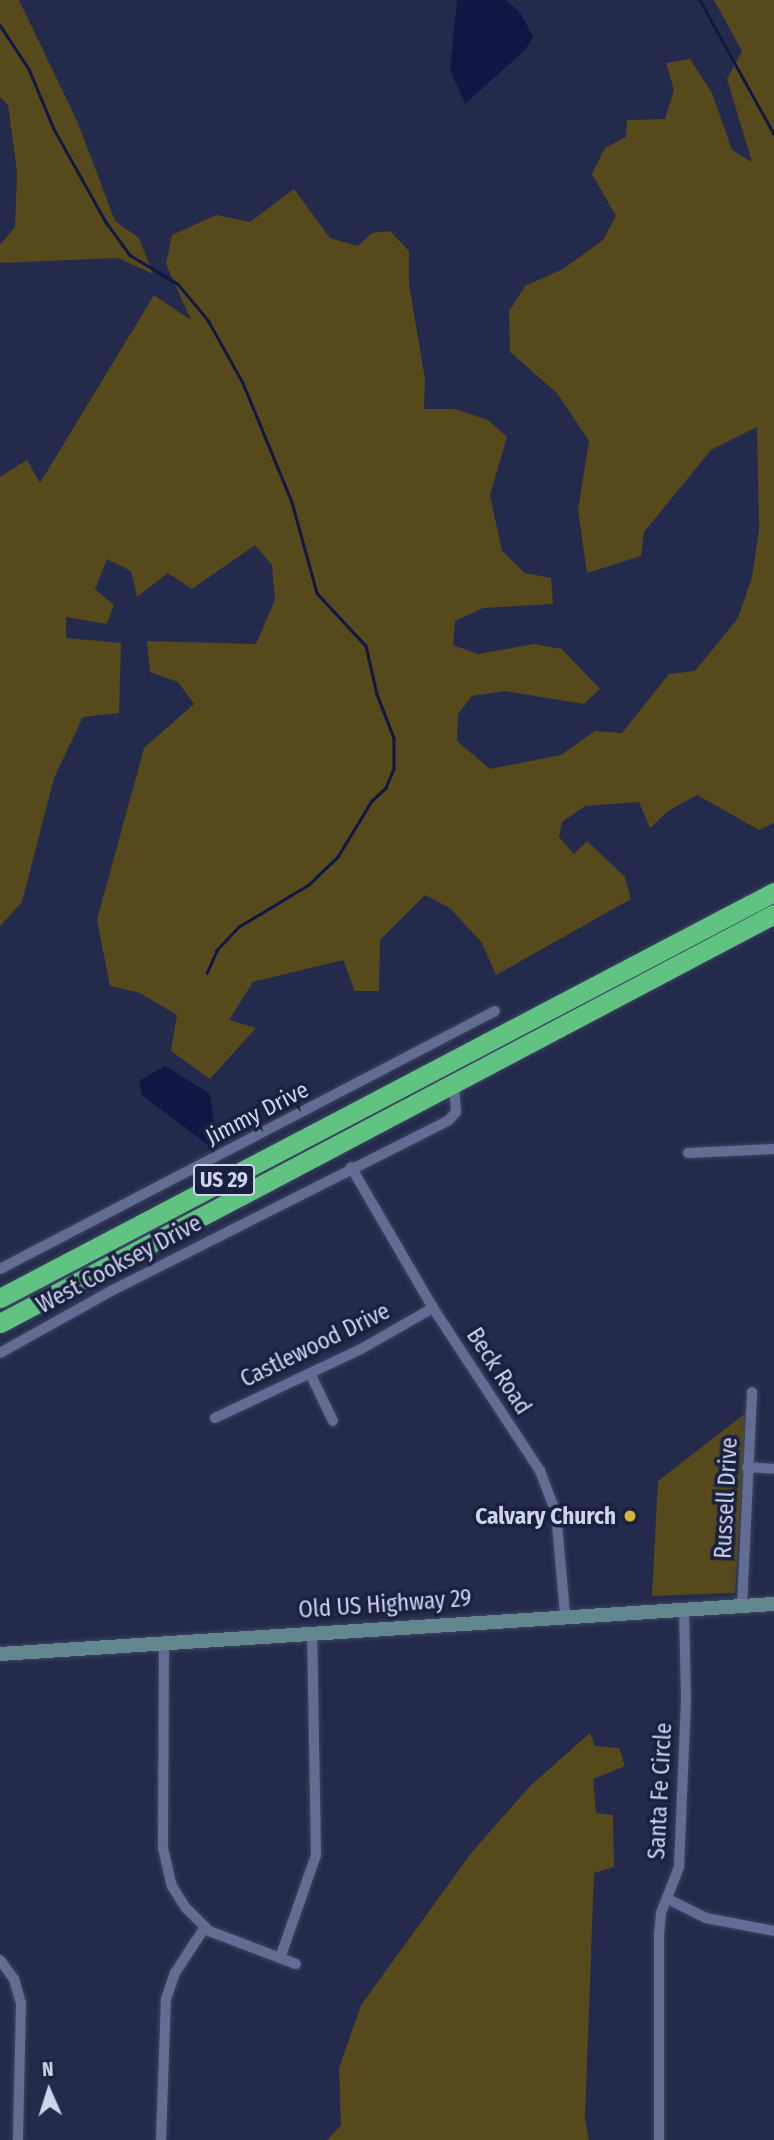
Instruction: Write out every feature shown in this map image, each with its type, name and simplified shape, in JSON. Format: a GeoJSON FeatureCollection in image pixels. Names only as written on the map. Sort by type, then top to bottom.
{"type":"FeatureCollection","features":[{"type":"Feature","properties":{"kind":"highway","name":"US 29"},"geometry":{"type":"LineString","coordinates":[[0,1298],[774,892]]}},
{"type":"Feature","properties":{"kind":"highway","name":"US 29"},"geometry":{"type":"LineString","coordinates":[[0,1323],[774,914]]}},
{"type":"Feature","properties":{"kind":"main road","name":"Old US Highway 29"},"geometry":{"type":"LineString","coordinates":[[0,1654],[565,1614],[774,1604]]}},
{"type":"Feature","properties":{"kind":"street","name":"Jimmy Drive"},"geometry":{"type":"LineString","coordinates":[[0,1269],[495,1011]]}},
{"type":"Feature","properties":{"kind":"street"},"geometry":{"type":"LineString","coordinates":[[440,1040],[448,1062]]}},
{"type":"Feature","properties":{"kind":"street","name":"West Cooksey Drive"},"geometry":{"type":"LineString","coordinates":[[0,1353],[351,1167],[448,1121],[456,1112],[454,1083]]}},
{"type":"Feature","properties":{"kind":"street"},"geometry":{"type":"LineString","coordinates":[[688,1153],[774,1149]]}},
{"type":"Feature","properties":{"kind":"street","name":"Beck Road"},"geometry":{"type":"LineString","coordinates":[[351,1167],[433,1308],[549,1492],[556,1513],[565,1614]]}},
{"type":"Feature","properties":{"kind":"street","name":"Castlewood Drive"},"geometry":{"type":"LineString","coordinates":[[215,1418],[310,1373],[433,1308]]}},
{"type":"Feature","properties":{"kind":"street"},"geometry":{"type":"LineString","coordinates":[[310,1373],[332,1421]]}},
{"type":"Feature","properties":{"kind":"street","name":"Russell Drive"},"geometry":{"type":"LineString","coordinates":[[742,1606],[752,1392]]}},
{"type":"Feature","properties":{"kind":"street"},"geometry":{"type":"LineString","coordinates":[[747,1467],[774,1469]]}},
{"type":"Feature","properties":{"kind":"street","name":"Santa Fe Circle"},"geometry":{"type":"LineString","coordinates":[[659,2140],[659,1936],[679,1867],[686,1701],[684,1609]]}},
{"type":"Feature","properties":{"kind":"street"},"geometry":{"type":"LineString","coordinates":[[280,1958],[316,1855],[312,1632]]}},
{"type":"Feature","properties":{"kind":"street"},"geometry":{"type":"LineString","coordinates":[[164,1642],[163,1848],[172,1886],[205,1927],[296,1964]]}},
{"type":"Feature","properties":{"kind":"street"},"geometry":{"type":"LineString","coordinates":[[668,1899],[706,1918],[774,1931]]}},
{"type":"Feature","properties":{"kind":"street"},"geometry":{"type":"LineString","coordinates":[[161,2140],[166,1999],[175,1973],[205,1927]]}},
{"type":"Feature","properties":{"kind":"street"},"geometry":{"type":"LineString","coordinates":[[0,1959],[14,1979],[21,2003],[18,2140]]}},
{"type":"Feature","properties":{"kind":"shaded area"},"geometry":{"type":"Polygon","coordinates":[[[0,0],[19,0],[78,123],[115,221],[139,238],[153,274],[118,258],[0,263],[0,245],[15,227],[17,172],[8,105],[0,97],[0,0]]]}},
{"type":"Feature","properties":{"kind":"shaded area"},"geometry":{"type":"Polygon","coordinates":[[[457,0],[506,0],[521,14],[533,37],[526,49],[465,104],[450,70],[457,0]]]}},
{"type":"Feature","properties":{"kind":"shaded area"},"geometry":{"type":"Polygon","coordinates":[[[714,0],[774,0],[774,823],[759,830],[697,795],[668,811],[650,828],[639,802],[585,806],[562,822],[559,837],[574,854],[587,841],[625,877],[631,899],[496,975],[482,943],[450,908],[425,895],[380,940],[379,991],[355,991],[343,960],[253,982],[229,1020],[256,1028],[210,1079],[171,1051],[177,1015],[140,993],[110,986],[97,920],[144,748],[194,704],[178,682],[150,672],[147,641],[256,644],[275,600],[272,565],[255,545],[192,589],[168,573],[137,597],[131,571],[107,559],[95,589],[114,605],[107,624],[66,617],[66,638],[121,643],[119,713],[83,717],[54,778],[22,902],[0,926],[0,477],[27,460],[40,483],[154,295],[191,320],[166,264],[172,235],[216,215],[250,222],[294,189],[330,238],[358,246],[372,233],[390,231],[409,251],[409,284],[425,379],[424,409],[455,409],[488,420],[507,437],[490,495],[502,551],[525,573],[551,578],[553,604],[483,608],[455,621],[453,645],[478,654],[534,644],[562,649],[600,689],[584,704],[505,691],[472,696],[458,714],[457,741],[490,769],[561,755],[595,731],[622,733],[669,674],[695,671],[738,618],[752,577],[759,530],[757,427],[711,450],[644,532],[641,556],[587,573],[578,510],[589,441],[557,393],[510,352],[509,311],[525,286],[563,269],[603,240],[616,216],[592,174],[605,148],[626,137],[627,120],[665,119],[674,90],[666,63],[690,59],[712,93],[732,150],[752,162],[727,79],[742,51],[714,0]]]}},
{"type":"Feature","properties":{"kind":"shaded area"},"geometry":{"type":"Polygon","coordinates":[[[165,1066],[210,1094],[214,1122],[208,1145],[142,1095],[139,1081],[165,1066]]]}},
{"type":"Feature","properties":{"kind":"shaded area"},"geometry":{"type":"Polygon","coordinates":[[[747,1412],[735,1593],[652,1596],[658,1481],[747,1412]]]}},
{"type":"Feature","properties":{"kind":"shaded area"},"geometry":{"type":"Polygon","coordinates":[[[590,1733],[595,1746],[619,1748],[625,1766],[593,1779],[596,1813],[613,1815],[614,1867],[594,1873],[585,2118],[589,2140],[327,2140],[341,2125],[339,2068],[361,2005],[472,1852],[531,1785],[590,1733]]]}},
{"type":"Feature","properties":{"kind":"waterway"},"geometry":{"type":"LineString","coordinates":[[700,0],[774,134]]}},
{"type":"Feature","properties":{"kind":"waterway"},"geometry":{"type":"LineString","coordinates":[[0,25],[29,69],[54,129],[106,222],[130,255],[178,284],[208,320],[243,383],[292,502],[317,593],[366,646],[377,694],[394,738],[394,769],[386,788],[372,801],[338,857],[309,885],[239,927],[217,951],[207,973]]}},
{"type":"Feature","properties":{"kind":"place","name":"Calvary Church"},"geometry":{"type":"Point","coordinates":[630,1516]}}]}
